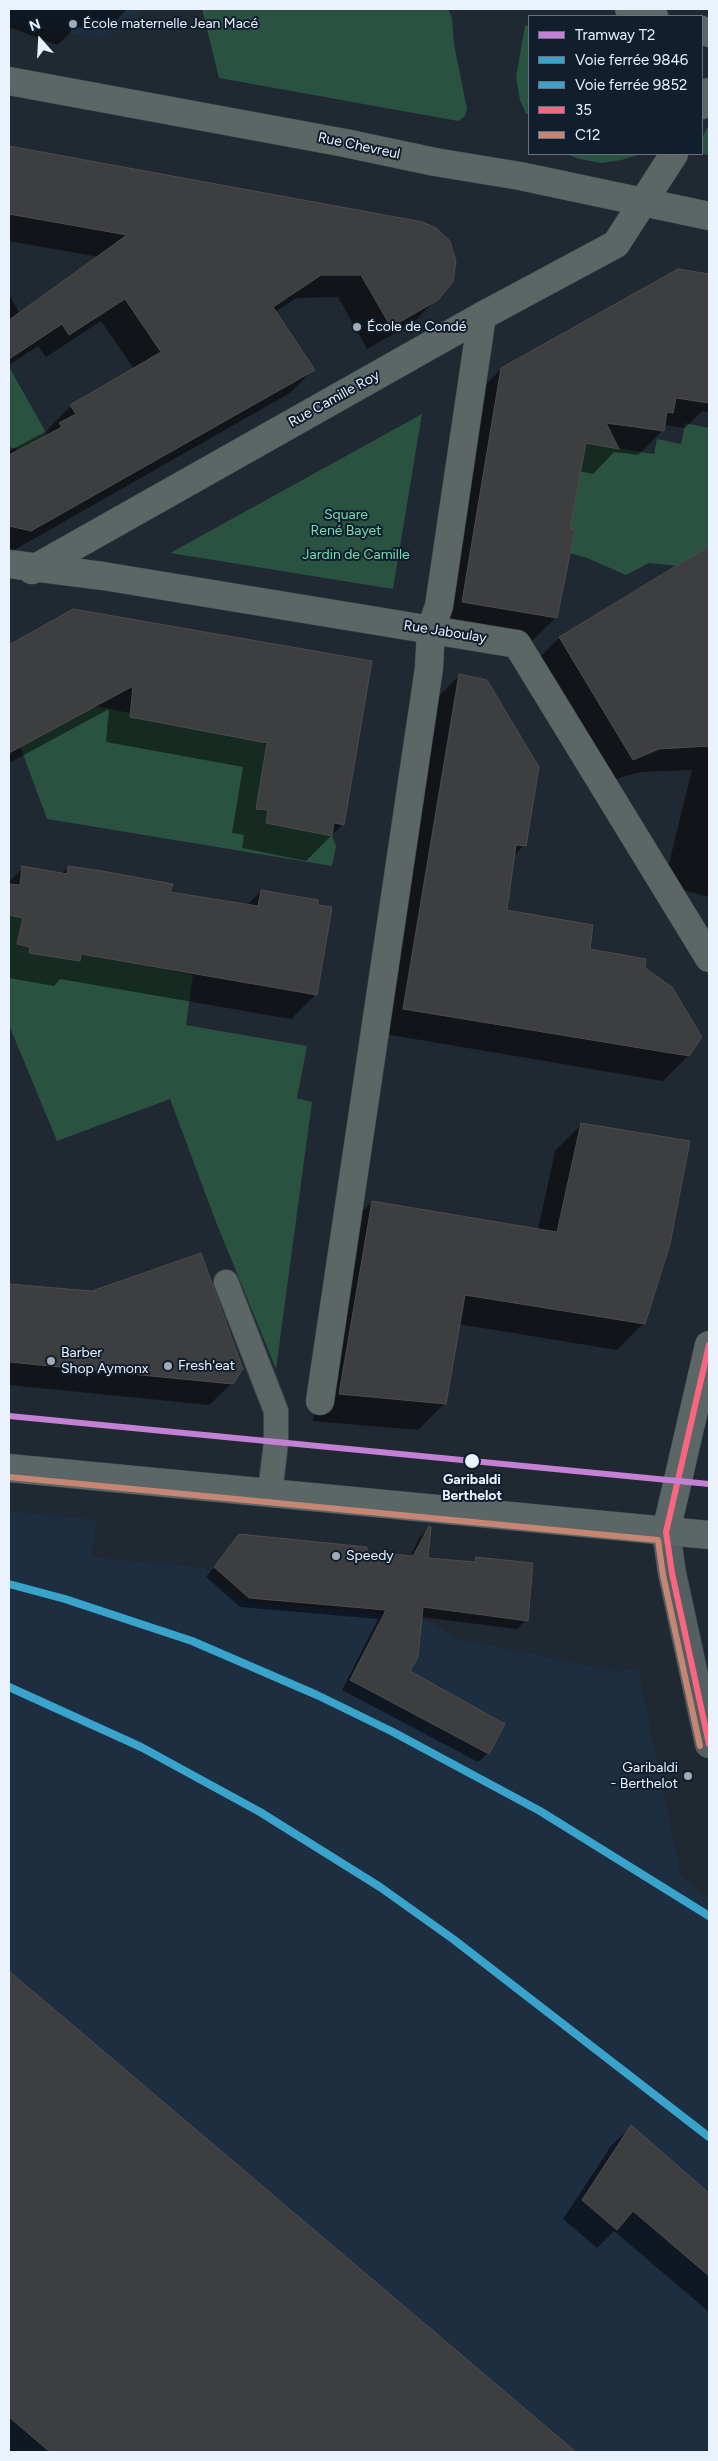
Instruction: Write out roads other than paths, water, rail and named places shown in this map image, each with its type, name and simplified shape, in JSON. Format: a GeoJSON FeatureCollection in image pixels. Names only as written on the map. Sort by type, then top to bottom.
{"type":"FeatureCollection","features":[{"type":"Feature","properties":{"kind":"main road"},"geometry":{"type":"LineString","coordinates":[[629,9],[650,15]]}},
{"type":"Feature","properties":{"kind":"main road"},"geometry":{"type":"LineString","coordinates":[[709,1345],[666,1532],[672,1573],[709,1744]]}},
{"type":"Feature","properties":{"kind":"main road"},"geometry":{"type":"LineString","coordinates":[[9,1468],[709,1535]]}},
{"type":"Feature","properties":{"kind":"street","name":"Rue Chevreul"},"geometry":{"type":"LineString","coordinates":[[9,81],[645,201],[709,216]]}},
{"type":"Feature","properties":{"kind":"street"},"geometry":{"type":"LineString","coordinates":[[703,103],[709,92]]}},
{"type":"Feature","properties":{"kind":"street","name":"Rue Camille Roy"},"geometry":{"type":"LineString","coordinates":[[9,583],[482,316],[616,244],[673,155]]}},
{"type":"Feature","properties":{"kind":"street"},"geometry":{"type":"LineString","coordinates":[[320,1401],[429,668],[431,630],[439,606],[482,316]]}},
{"type":"Feature","properties":{"kind":"street","name":"Rue Jaboulay"},"geometry":{"type":"LineString","coordinates":[[9,564],[38,566],[517,644],[709,958]]}},
{"type":"Feature","properties":{"kind":"lane"},"geometry":{"type":"LineString","coordinates":[[226,1282],[276,1411],[276,1442],[270,1493]]}},
{"type":"Feature","properties":{"kind":"tram line","name":"T2"},"geometry":{"type":"LineString","coordinates":[[9,1416],[709,1484]]}},
{"type":"Feature","properties":{"kind":"rail line","name":"9852"},"geometry":{"type":"LineString","coordinates":[[9,1584],[65,1599],[192,1641],[317,1695],[393,1732],[540,1811],[709,1916]]}},
{"type":"Feature","properties":{"kind":"rail line","name":"9846"},"geometry":{"type":"LineString","coordinates":[[9,1687],[141,1747],[260,1812],[380,1887],[453,1939],[709,2137]]}},
{"type":"Feature","properties":{"kind":"place","name":"École maternelle Jean Macé"},"geometry":{"type":"Point","coordinates":[73,24]}},
{"type":"Feature","properties":{"kind":"place","name":"École de Condé"},"geometry":{"type":"Point","coordinates":[357,327]}},
{"type":"Feature","properties":{"kind":"place","name":"Barber Shop Aymonx"},"geometry":{"type":"Point","coordinates":[51,1361]}},
{"type":"Feature","properties":{"kind":"place","name":"Fresh'eat"},"geometry":{"type":"Point","coordinates":[168,1366]}},
{"type":"Feature","properties":{"kind":"place","name":"Garibaldi Berthelot"},"geometry":{"type":"Point","coordinates":[472,1461]}},
{"type":"Feature","properties":{"kind":"place","name":"Speedy"},"geometry":{"type":"Point","coordinates":[336,1556]}},
{"type":"Feature","properties":{"kind":"place","name":"Garibaldi - Berthelot"},"geometry":{"type":"Point","coordinates":[688,1776]}},
{"type":"Feature","properties":{"kind":"park label","name":"Square René Bayet"},"geometry":{"type":"Point","coordinates":[346,524]}},
{"type":"Feature","properties":{"kind":"park label","name":"Jardin de Camille"},"geometry":{"type":"Point","coordinates":[356,555]}}]}
